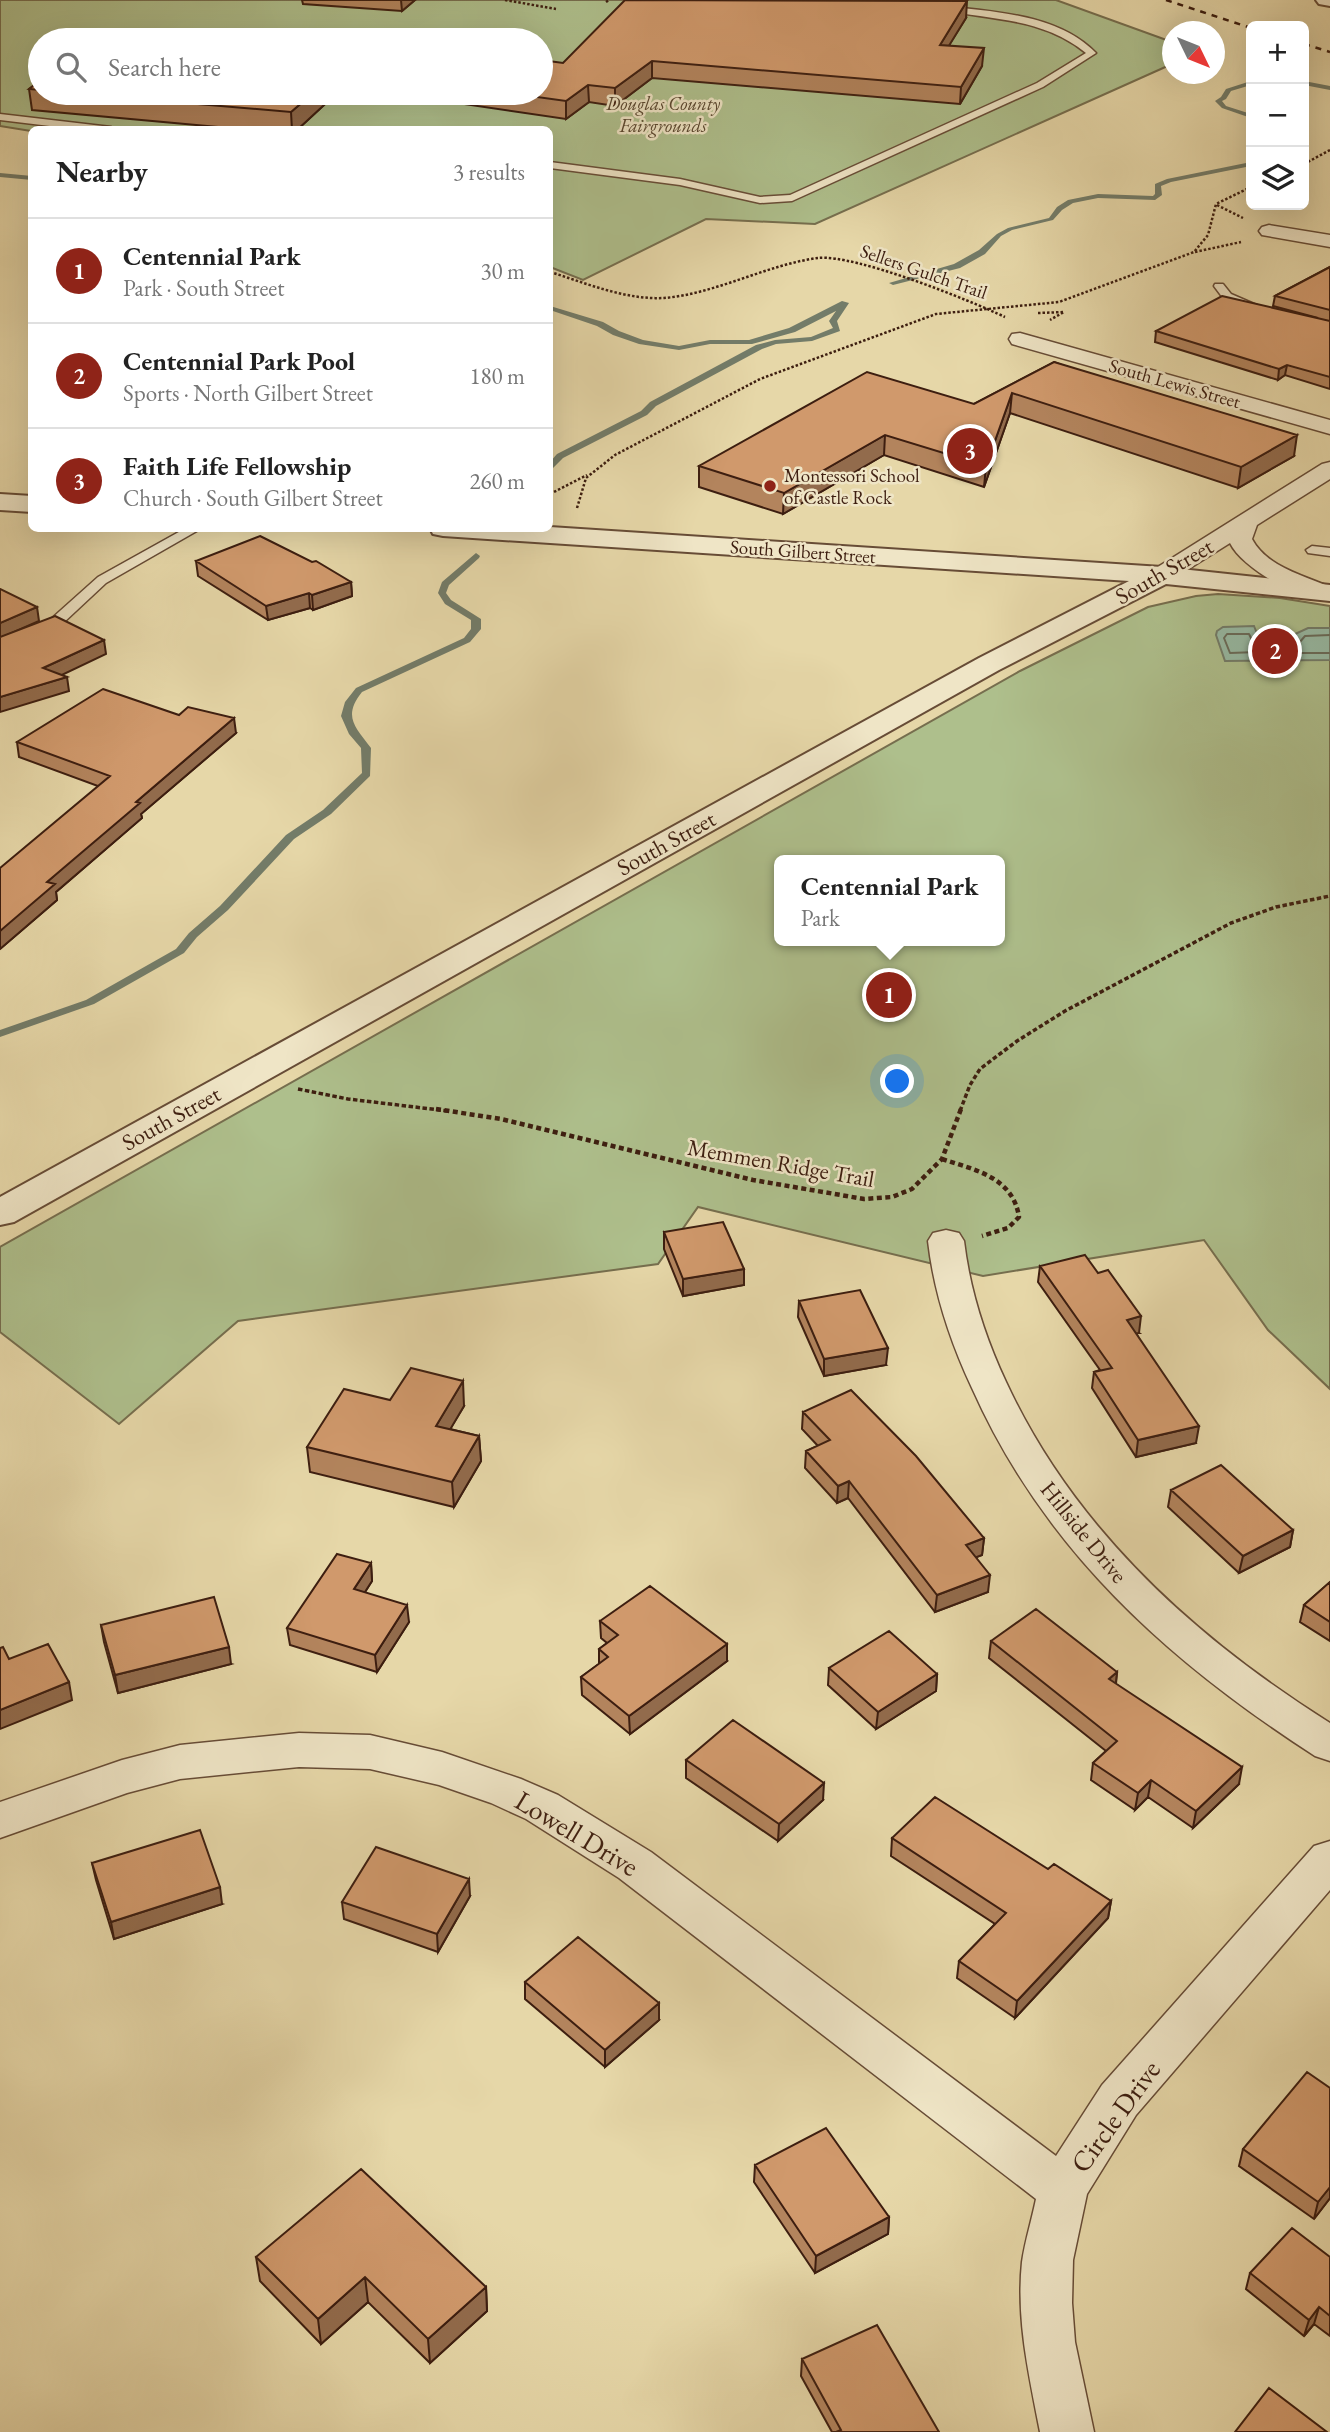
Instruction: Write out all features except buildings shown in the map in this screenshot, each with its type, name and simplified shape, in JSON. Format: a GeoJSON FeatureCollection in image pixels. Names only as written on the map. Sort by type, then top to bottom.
{"type":"FeatureCollection","features":[{"type":"Feature","properties":{"kind":"street"},"geometry":{"type":"LineString","coordinates":[[1325,0],[1330,1]]}},
{"type":"Feature","properties":{"kind":"street"},"geometry":{"type":"LineString","coordinates":[[1269,231],[1330,241]]}},
{"type":"Feature","properties":{"kind":"street","name":"South Lewis Street"},"geometry":{"type":"LineString","coordinates":[[1020,339],[1330,427]]}},
{"type":"Feature","properties":{"kind":"street","name":"South Street"},"geometry":{"type":"LineString","coordinates":[[0,1213],[989,664],[1162,575],[1330,468]]}},
{"type":"Feature","properties":{"kind":"street"},"geometry":{"type":"LineString","coordinates":[[0,502],[28,504]]}},
{"type":"Feature","properties":{"kind":"street"},"geometry":{"type":"LineString","coordinates":[[1246,523],[1240,539],[1248,554],[1271,569],[1326,592]]}},
{"type":"Feature","properties":{"kind":"street","name":"South Gilbert Street"},"geometry":{"type":"LineString","coordinates":[[499,532],[1162,575],[1326,592]]}},
{"type":"Feature","properties":{"kind":"street"},"geometry":{"type":"LineString","coordinates":[[991,564],[1042,578],[1063,592],[1071,611],[1063,627]]}},
{"type":"Feature","properties":{"kind":"street","name":"Hillside Drive"},"geometry":{"type":"LineString","coordinates":[[946,1241],[954,1300],[984,1377],[1024,1455],[1065,1513],[1109,1567],[1159,1619],[1224,1674],[1330,1744]]}},
{"type":"Feature","properties":{"kind":"street","name":"Lowell Drive"},"geometry":{"type":"LineString","coordinates":[[0,1820],[122,1777],[180,1762],[299,1750],[370,1752],[442,1769],[506,1791],[551,1812],[635,1865],[1063,2190]]}},
{"type":"Feature","properties":{"kind":"street","name":"Circle Drive"},"geometry":{"type":"LineString","coordinates":[[1067,2432],[1049,2342],[1046,2302],[1048,2260],[1063,2190],[1087,2146],[1119,2100],[1330,1859]]}},
{"type":"Feature","properties":{"kind":"lane"},"geometry":{"type":"LineString","coordinates":[[553,165],[680,182],[760,200],[792,198],[1040,85],[1092,53],[1077,39],[1056,28],[1018,19],[928,6]]}},
{"type":"Feature","properties":{"kind":"lane"},"geometry":{"type":"LineString","coordinates":[[0,117],[77,126]]}},
{"type":"Feature","properties":{"kind":"lane"},"geometry":{"type":"LineString","coordinates":[[1219,286],[1227,296],[1270,311]]}},
{"type":"Feature","properties":{"kind":"lane"},"geometry":{"type":"LineString","coordinates":[[0,646],[56,622],[102,580],[189,532]]}},
{"type":"Feature","properties":{"kind":"lane"},"geometry":{"type":"LineString","coordinates":[[1312,550],[1330,552]]}},
{"type":"Feature","properties":{"kind":"path"},"geometry":{"type":"LineString","coordinates":[[505,0],[556,9]]}},
{"type":"Feature","properties":{"kind":"path"},"geometry":{"type":"LineString","coordinates":[[1309,161],[1330,150]]}},
{"type":"Feature","properties":{"kind":"path"},"geometry":{"type":"LineString","coordinates":[[1194,252],[1208,235],[1216,204],[1246,189]]}},
{"type":"Feature","properties":{"kind":"path","name":"Sellers Gulch Trail"},"geometry":{"type":"LineString","coordinates":[[553,273],[616,293],[662,298],[687,294],[819,258],[848,260],[992,310],[1059,302],[1194,252],[1242,242],[1269,231]]}},
{"type":"Feature","properties":{"kind":"path"},"geometry":{"type":"LineString","coordinates":[[606,539],[609,526],[574,519],[586,478],[615,455],[760,380],[936,314],[992,310]]}},
{"type":"Feature","properties":{"kind":"path"},"geometry":{"type":"LineString","coordinates":[[553,492],[594,472]]}},
{"type":"Feature","properties":{"kind":"path","name":"Memmen Ridge Trail"},"geometry":{"type":"LineString","coordinates":[[285,1087],[348,1099],[501,1119],[725,1174],[864,1199],[892,1197],[912,1189],[942,1159],[980,1069],[1017,1041],[1065,1011],[1231,923],[1276,907],[1330,896]]}},
{"type":"Feature","properties":{"kind":"path"},"geometry":{"type":"LineString","coordinates":[[942,1159],[986,1176],[1007,1189],[1016,1201],[1018,1217],[1008,1228],[986,1236],[946,1241]]}},
{"type":"Feature","properties":{"kind":"green space","name":"Douglas County Fairgrounds"},"geometry":{"type":"Polygon","coordinates":[[[0,0],[1056,0],[1162,38],[1162,68],[815,224],[706,219],[583,280],[553,268],[553,126],[28,126],[28,131],[0,126],[0,0]]]}},
{"type":"Feature","properties":{"kind":"green space"},"geometry":{"type":"Polygon","coordinates":[[[1218,594],[1280,598],[1330,606],[1330,1389],[1268,1330],[1204,1240],[983,1276],[698,1207],[658,1264],[238,1321],[119,1424],[0,1332],[0,1247],[1020,671],[1148,607],[1218,594]]]}},
{"type":"Feature","properties":{"kind":"water"},"geometry":{"type":"Polygon","coordinates":[[[1254,626],[1260,641],[1292,641],[1293,635],[1308,628],[1330,628],[1330,660],[1225,661],[1217,631],[1223,627],[1254,626]]]}},
{"type":"Feature","properties":{"kind":"waterway"},"geometry":{"type":"LineString","coordinates":[[1309,84],[1330,88]]}},
{"type":"Feature","properties":{"kind":"waterway"},"geometry":{"type":"LineString","coordinates":[[1246,85],[1228,90],[1224,98],[1218,101],[1224,107],[1246,114]]}},
{"type":"Feature","properties":{"kind":"waterway"},"geometry":{"type":"LineString","coordinates":[[893,283],[957,266],[982,252],[999,235],[1010,229],[1051,219],[1059,208],[1070,201],[1098,196],[1155,198],[1159,195],[1157,185],[1169,180],[1246,165]]}},
{"type":"Feature","properties":{"kind":"waterway"},"geometry":{"type":"LineString","coordinates":[[0,175],[28,178]]}},
{"type":"Feature","properties":{"kind":"waterway"},"geometry":{"type":"LineString","coordinates":[[553,463],[560,456],[644,413],[653,404],[759,347],[775,342],[812,339],[837,329],[833,321],[845,303]]}},
{"type":"Feature","properties":{"kind":"waterway"},"geometry":{"type":"LineString","coordinates":[[553,309],[600,324],[642,342],[679,348],[710,342],[749,342],[792,330],[842,305]]}},
{"type":"Feature","properties":{"kind":"waterway"},"geometry":{"type":"LineString","coordinates":[[0,1034],[90,1002],[180,951],[290,837],[327,812],[367,774],[366,748],[354,734],[346,716],[348,704],[359,690],[467,640],[476,629],[476,619],[448,602],[442,593],[445,584],[476,556]]}},
{"type":"Feature","properties":{"kind":"railway"},"geometry":{"type":"LineString","coordinates":[[1166,0],[1246,26]]}},
{"type":"Feature","properties":{"kind":"railway"},"geometry":{"type":"LineString","coordinates":[[1309,46],[1330,52]]}},
{"type":"Feature","properties":{"kind":"place","name":"Faith Life Fellowship"},"geometry":{"type":"Point","coordinates":[970,451]}},
{"type":"Feature","properties":{"kind":"place","name":"Montessori School of Castle Rock"},"geometry":{"type":"Point","coordinates":[770,486]}},
{"type":"Feature","properties":{"kind":"place","name":"Centennial Park Pool"},"geometry":{"type":"Point","coordinates":[1275,651]}},
{"type":"Feature","properties":{"kind":"place","name":"Centennial Park"},"geometry":{"type":"Point","coordinates":[889,995]}}]}
